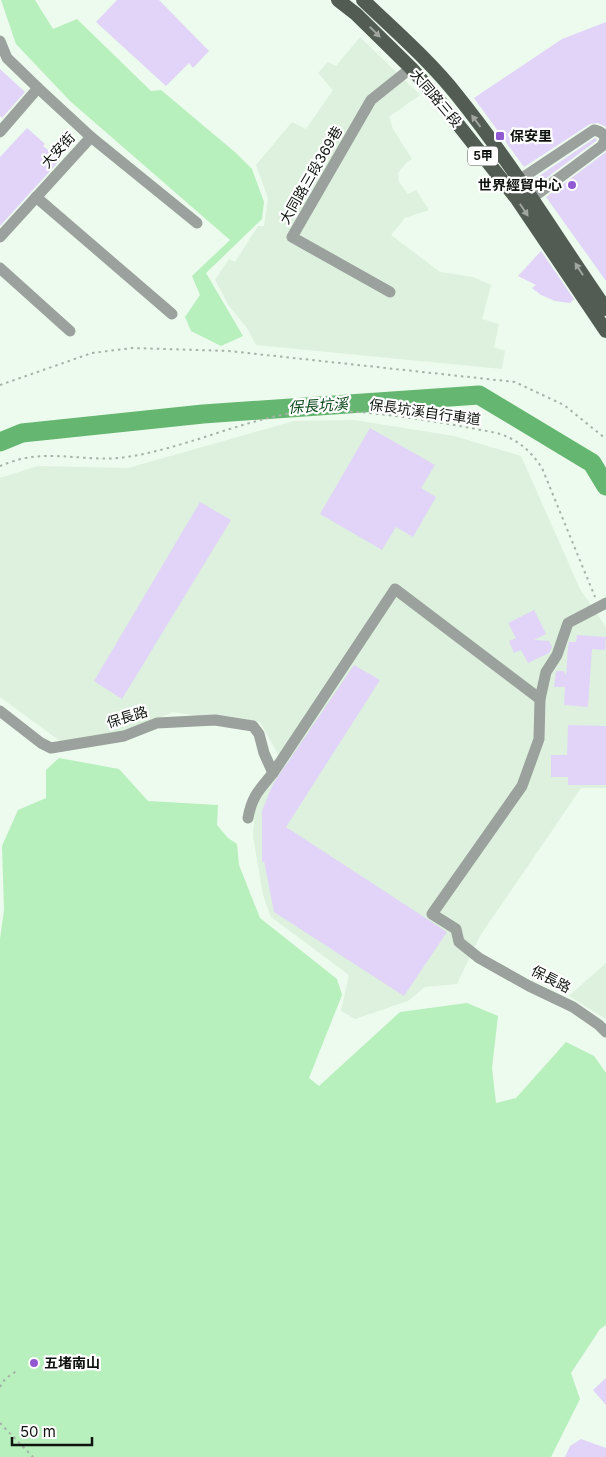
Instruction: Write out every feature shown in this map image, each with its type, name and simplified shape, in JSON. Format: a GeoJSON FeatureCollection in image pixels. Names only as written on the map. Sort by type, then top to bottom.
{"type":"FeatureCollection","features":[{"type":"Feature","properties":{"kind":"main road","name":"大同路三段"},"geometry":{"type":"LineString","coordinates":[[338,0],[356,14],[411,68],[434,94],[517,200],[606,331]]}},
{"type":"Feature","properties":{"kind":"main road","name":"大同路三段"},"geometry":{"type":"LineString","coordinates":[[363,0],[419,53],[456,93],[532,198],[606,309]]}},
{"type":"Feature","properties":{"kind":"street","name":"大安街"},"geometry":{"type":"LineString","coordinates":[[0,41],[7,58],[91,137],[0,237]]}},
{"type":"Feature","properties":{"kind":"street","name":"大同路三段369巷"},"geometry":{"type":"LineString","coordinates":[[390,292],[292,237],[372,100],[411,68]]}},
{"type":"Feature","properties":{"kind":"street"},"geometry":{"type":"LineString","coordinates":[[0,132],[38,88]]}},
{"type":"Feature","properties":{"kind":"street"},"geometry":{"type":"LineString","coordinates":[[519,180],[594,130],[600,131],[604,135],[606,138],[602,146],[532,198]]}},
{"type":"Feature","properties":{"kind":"street"},"geometry":{"type":"LineString","coordinates":[[91,137],[197,223]]}},
{"type":"Feature","properties":{"kind":"street"},"geometry":{"type":"LineString","coordinates":[[36,197],[172,314]]}},
{"type":"Feature","properties":{"kind":"street"},"geometry":{"type":"LineString","coordinates":[[0,268],[70,331]]}},
{"type":"Feature","properties":{"kind":"street"},"geometry":{"type":"LineString","coordinates":[[248,818],[251,803],[395,589],[540,699],[546,672],[557,655],[568,623],[602,605]]}},
{"type":"Feature","properties":{"kind":"street","name":"保長路"},"geometry":{"type":"LineString","coordinates":[[540,699],[539,739],[522,786],[432,914],[456,929],[459,942],[479,958],[529,986],[573,1007],[599,1024],[606,1032]]}},
{"type":"Feature","properties":{"kind":"street","name":"保長路"},"geometry":{"type":"LineString","coordinates":[[0,711],[41,743],[51,748],[124,736],[156,723],[215,720],[253,726],[259,734],[264,753],[273,772]]}},
{"type":"Feature","properties":{"kind":"path"},"geometry":{"type":"LineString","coordinates":[[0,385],[92,353],[132,348],[230,351],[515,382],[564,405],[606,438]]}},
{"type":"Feature","properties":{"kind":"path","name":"保長坑溪自行車道"},"geometry":{"type":"LineString","coordinates":[[0,466],[32,456],[101,460],[125,458],[164,450],[291,413],[315,411],[396,415],[497,432],[522,444],[542,468],[602,605]]}},
{"type":"Feature","properties":{"kind":"path"},"geometry":{"type":"LineString","coordinates":[[0,1387],[5,1379],[18,1370]]}},
{"type":"Feature","properties":{"kind":"path"},"geometry":{"type":"LineString","coordinates":[[0,1423],[33,1457]]}},
{"type":"Feature","properties":{"kind":"shaded area"},"geometry":{"type":"Polygon","coordinates":[[[360,37],[420,95],[389,117],[393,129],[412,159],[398,173],[399,182],[408,194],[416,190],[429,210],[405,218],[391,235],[440,272],[473,277],[491,285],[482,319],[499,324],[494,347],[505,351],[502,369],[256,345],[247,328],[229,306],[215,280],[229,259],[235,262],[258,226],[264,226],[268,198],[256,165],[292,122],[306,129],[333,90],[318,73],[328,62],[336,66],[360,37]]]}},
{"type":"Feature","properties":{"kind":"shaded area"},"geometry":{"type":"Polygon","coordinates":[[[354,420],[454,436],[521,456],[580,589],[606,627],[606,788],[581,788],[480,936],[457,984],[425,987],[408,1001],[355,1019],[341,1011],[349,975],[271,917],[263,895],[253,836],[255,807],[280,758],[260,722],[239,718],[197,716],[173,712],[126,732],[64,744],[0,697],[0,478],[38,466],[128,468],[294,421],[354,420]]]}},
{"type":"Feature","properties":{"kind":"shaded area"},"geometry":{"type":"Polygon","coordinates":[[[606,963],[606,1019],[569,996],[606,963]]]}},
{"type":"Feature","properties":{"kind":"green space"},"geometry":{"type":"Polygon","coordinates":[[[1,0],[35,0],[53,29],[77,19],[151,91],[161,90],[236,153],[252,169],[264,202],[262,219],[206,273],[243,336],[221,346],[191,331],[185,317],[200,295],[192,276],[230,240],[70,101],[16,44],[1,0]]]}},
{"type":"Feature","properties":{"kind":"green space"},"geometry":{"type":"Polygon","coordinates":[[[59,758],[119,769],[148,801],[218,805],[217,825],[228,838],[237,844],[239,865],[260,918],[337,979],[342,995],[309,1078],[319,1086],[400,1012],[467,1003],[498,1016],[492,1068],[496,1103],[516,1098],[566,1042],[594,1056],[606,1073],[606,1325],[600,1329],[571,1373],[580,1399],[551,1457],[0,1457],[0,939],[4,910],[2,846],[18,810],[46,798],[46,770],[59,758]]]}},
{"type":"Feature","properties":{"kind":"building"},"geometry":{"type":"Polygon","coordinates":[[[117,0],[159,0],[209,51],[193,68],[189,63],[166,86],[96,22],[117,0]]]}},
{"type":"Feature","properties":{"kind":"building","name":"世界經貿中心"},"geometry":{"type":"Polygon","coordinates":[[[606,22],[606,127],[598,123],[590,124],[524,167],[474,98],[562,39],[606,22]]]}},
{"type":"Feature","properties":{"kind":"building"},"geometry":{"type":"Polygon","coordinates":[[[0,69],[25,92],[2,118],[0,116],[0,69]]]}},
{"type":"Feature","properties":{"kind":"building"},"geometry":{"type":"Polygon","coordinates":[[[27,128],[45,144],[43,146],[60,160],[0,226],[0,157],[27,128]]]}},
{"type":"Feature","properties":{"kind":"building"},"geometry":{"type":"Polygon","coordinates":[[[595,138],[597,139],[596,141],[537,185],[533,180],[595,138]]]}},
{"type":"Feature","properties":{"kind":"building"},"geometry":{"type":"Polygon","coordinates":[[[606,152],[606,281],[546,197],[606,152]]]}},
{"type":"Feature","properties":{"kind":"building"},"geometry":{"type":"Polygon","coordinates":[[[541,251],[574,299],[570,303],[555,301],[541,295],[532,288],[536,285],[518,276],[541,251]]]}},
{"type":"Feature","properties":{"kind":"building"},"geometry":{"type":"Polygon","coordinates":[[[370,428],[435,465],[421,488],[436,497],[413,537],[396,527],[382,550],[320,514],[370,428]]]}},
{"type":"Feature","properties":{"kind":"building"},"geometry":{"type":"Polygon","coordinates":[[[200,502],[231,520],[122,699],[94,681],[200,502]]]}},
{"type":"Feature","properties":{"kind":"building"},"geometry":{"type":"Polygon","coordinates":[[[534,610],[546,634],[534,640],[549,641],[552,647],[549,653],[528,663],[521,650],[514,653],[509,641],[516,638],[508,623],[534,610]]]}},
{"type":"Feature","properties":{"kind":"building"},"geometry":{"type":"Polygon","coordinates":[[[577,635],[606,637],[605,650],[592,649],[588,707],[564,705],[565,687],[554,687],[556,671],[564,671],[566,676],[569,642],[576,642],[577,635]]]}},
{"type":"Feature","properties":{"kind":"building"},"geometry":{"type":"Polygon","coordinates":[[[354,665],[380,680],[286,827],[447,932],[404,996],[274,912],[264,861],[262,863],[262,811],[273,784],[354,665]]]}},
{"type":"Feature","properties":{"kind":"building"},"geometry":{"type":"Polygon","coordinates":[[[568,725],[606,726],[606,785],[568,785],[568,777],[551,777],[551,755],[567,755],[568,725]]]}},
{"type":"Feature","properties":{"kind":"building"},"geometry":{"type":"Polygon","coordinates":[[[606,1378],[606,1405],[593,1390],[606,1378]]]}},
{"type":"Feature","properties":{"kind":"building"},"geometry":{"type":"Polygon","coordinates":[[[581,1439],[606,1448],[606,1457],[565,1457],[570,1446],[581,1439]]]}},
{"type":"Feature","properties":{"kind":"waterway","name":"保長坑溪"},"geometry":{"type":"LineString","coordinates":[[0,442],[22,433],[203,414],[479,395],[592,463],[606,486]]}},
{"type":"Feature","properties":{"kind":"place","name":"保安里"},"geometry":{"type":"Point","coordinates":[500,136]}},
{"type":"Feature","properties":{"kind":"place","name":"世界經貿中心"},"geometry":{"type":"Point","coordinates":[572,185]}},
{"type":"Feature","properties":{"kind":"place","name":"五堵南山"},"geometry":{"type":"Point","coordinates":[34,1363]}}]}
